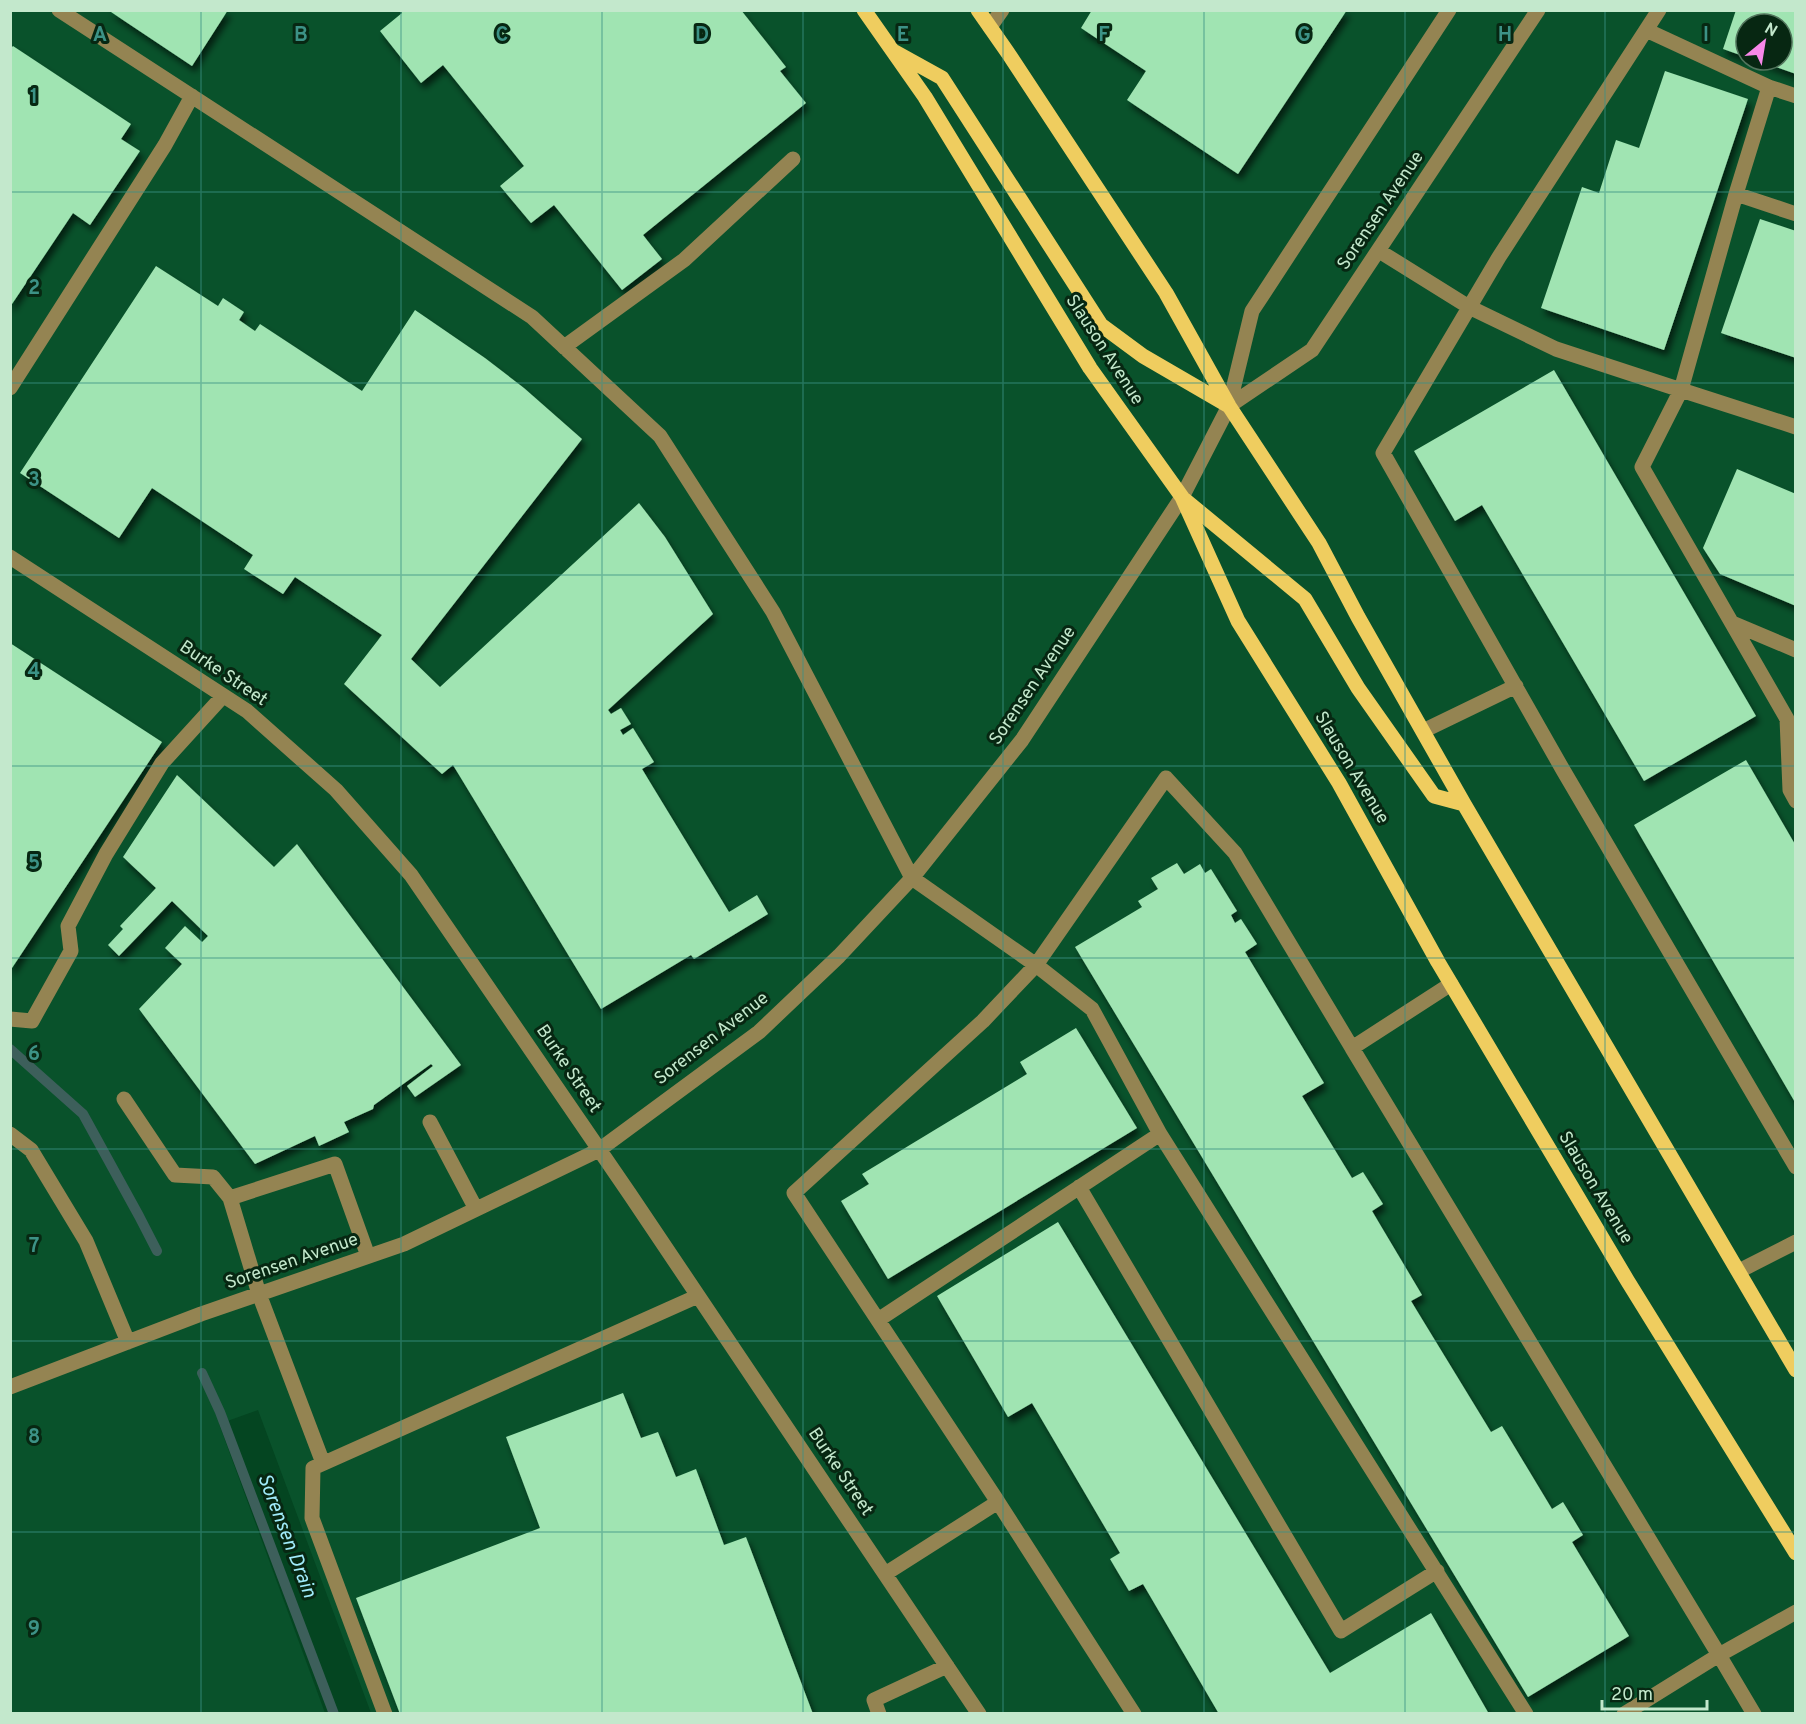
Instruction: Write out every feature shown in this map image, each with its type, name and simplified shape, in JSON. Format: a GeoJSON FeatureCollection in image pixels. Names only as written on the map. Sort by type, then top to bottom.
{"type":"FeatureCollection","features":[{"type":"Feature","properties":{"kind":"main road","name":"Slauson Avenue"},"geometry":{"type":"LineString","coordinates":[[864,10],[925,97],[1090,368],[1182,497],[1238,621],[1339,783],[1451,984],[1627,1280],[1796,1553]]}},
{"type":"Feature","properties":{"kind":"main road"},"geometry":{"type":"LineString","coordinates":[[978,10],[1166,294],[1229,405],[1319,543],[1358,617],[1464,804],[1796,1370]]}},
{"type":"Feature","properties":{"kind":"main road"},"geometry":{"type":"LineString","coordinates":[[891,50],[942,78],[1101,325],[1143,356],[1229,405]]}},
{"type":"Feature","properties":{"kind":"main road"},"geometry":{"type":"LineString","coordinates":[[1182,497],[1305,599],[1358,688],[1434,796],[1464,804]]}},
{"type":"Feature","properties":{"kind":"street"},"geometry":{"type":"LineString","coordinates":[[59,10],[532,317],[660,436],[773,612],[912,878],[1036,965],[1092,1009],[1160,1134],[1526,1713]]}},
{"type":"Feature","properties":{"kind":"street"},"geometry":{"type":"LineString","coordinates":[[990,27],[1002,10]]}},
{"type":"Feature","properties":{"kind":"street","name":"Sorensen Avenue"},"geometry":{"type":"LineString","coordinates":[[10,1387],[259,1294],[404,1244],[599,1150],[759,1032],[839,956],[912,878],[1022,740],[1182,497],[1229,405],[1252,311],[1449,10]]}},
{"type":"Feature","properties":{"kind":"street","name":"Sorensen Avenue"},"geometry":{"type":"LineString","coordinates":[[1229,405],[1312,350],[1538,10]]}},
{"type":"Feature","properties":{"kind":"street"},"geometry":{"type":"LineString","coordinates":[[1659,10],[1499,257],[1383,453],[1796,1167]]}},
{"type":"Feature","properties":{"kind":"street"},"geometry":{"type":"LineString","coordinates":[[1646,30],[1769,87],[1796,96]]}},
{"type":"Feature","properties":{"kind":"street"},"geometry":{"type":"LineString","coordinates":[[1769,87],[1736,194],[1681,390],[1642,467],[1787,719],[1790,790],[1796,801]]}},
{"type":"Feature","properties":{"kind":"street"},"geometry":{"type":"LineString","coordinates":[[10,388],[165,145],[192,96]]}},
{"type":"Feature","properties":{"kind":"street"},"geometry":{"type":"LineString","coordinates":[[564,346],[684,260],[793,159]]}},
{"type":"Feature","properties":{"kind":"street"},"geometry":{"type":"LineString","coordinates":[[1736,194],[1796,214]]}},
{"type":"Feature","properties":{"kind":"street"},"geometry":{"type":"LineString","coordinates":[[1379,250],[1469,307],[1556,349],[1796,427]]}},
{"type":"Feature","properties":{"kind":"street","name":"Burke Street"},"geometry":{"type":"LineString","coordinates":[[10,556],[247,711],[336,790],[411,875],[979,1713]]}},
{"type":"Feature","properties":{"kind":"street"},"geometry":{"type":"LineString","coordinates":[[1732,623],[1796,650]]}},
{"type":"Feature","properties":{"kind":"street"},"geometry":{"type":"LineString","coordinates":[[1422,731],[1516,686]]}},
{"type":"Feature","properties":{"kind":"street"},"geometry":{"type":"LineString","coordinates":[[10,1019],[32,1021],[71,951],[68,926],[106,854],[162,763],[223,696]]}},
{"type":"Feature","properties":{"kind":"street"},"geometry":{"type":"LineString","coordinates":[[1134,1713],[794,1192],[982,1021],[1036,965],[1166,778],[1235,853],[1754,1713]]}},
{"type":"Feature","properties":{"kind":"street"},"geometry":{"type":"LineString","coordinates":[[1352,1048],[1451,984]]}},
{"type":"Feature","properties":{"kind":"street"},"geometry":{"type":"LineString","coordinates":[[124,1099],[175,1175],[213,1177],[230,1198],[259,1294],[323,1463]]}},
{"type":"Feature","properties":{"kind":"street"},"geometry":{"type":"LineString","coordinates":[[430,1122],[476,1209]]}},
{"type":"Feature","properties":{"kind":"street"},"geometry":{"type":"LineString","coordinates":[[10,1134],[31,1150],[86,1241],[128,1342]]}},
{"type":"Feature","properties":{"kind":"street"},"geometry":{"type":"LineString","coordinates":[[878,1320],[1160,1134]]}},
{"type":"Feature","properties":{"kind":"street"},"geometry":{"type":"LineString","coordinates":[[230,1198],[335,1164],[369,1256]]}},
{"type":"Feature","properties":{"kind":"street"},"geometry":{"type":"LineString","coordinates":[[1079,1187],[1341,1631],[1437,1571]]}},
{"type":"Feature","properties":{"kind":"street"},"geometry":{"type":"LineString","coordinates":[[1739,1271],[1796,1242]]}},
{"type":"Feature","properties":{"kind":"street"},"geometry":{"type":"LineString","coordinates":[[385,1713],[312,1518],[314,1467],[698,1296]]}},
{"type":"Feature","properties":{"kind":"street"},"geometry":{"type":"LineString","coordinates":[[885,1574],[998,1502]]}},
{"type":"Feature","properties":{"kind":"street"},"geometry":{"type":"LineString","coordinates":[[1623,1713],[1796,1612]]}},
{"type":"Feature","properties":{"kind":"street"},"geometry":{"type":"LineString","coordinates":[[879,1713],[874,1700],[947,1666]]}},
{"type":"Feature","properties":{"kind":"shaded area"},"geometry":{"type":"Polygon","coordinates":[[[11,11],[1795,11],[1795,1713],[371,1713],[258,1410],[219,1424],[325,1713],[11,1714],[11,11]]]}},
{"type":"Feature","properties":{"kind":"building"},"geometry":{"type":"Polygon","coordinates":[[[108,10],[228,10],[192,66],[108,10]]]}},
{"type":"Feature","properties":{"kind":"building"},"geometry":{"type":"Polygon","coordinates":[[[400,10],[741,10],[786,67],[780,71],[806,103],[643,235],[662,259],[622,290],[554,205],[531,223],[500,186],[524,166],[443,65],[421,83],[380,31],[402,13],[400,10]]]}},
{"type":"Feature","properties":{"kind":"building"},"geometry":{"type":"Polygon","coordinates":[[[1092,10],[1347,10],[1238,174],[1127,100],[1146,71],[1081,28],[1092,10]]]}},
{"type":"Feature","properties":{"kind":"building"},"geometry":{"type":"Polygon","coordinates":[[[1736,10],[1796,10],[1796,74],[1790,72],[1794,72],[1794,12],[1735,12],[1736,10]]]}},
{"type":"Feature","properties":{"kind":"building"},"geometry":{"type":"Polygon","coordinates":[[[1734,16],[1734,53],[1723,49],[1734,16]]]}},
{"type":"Feature","properties":{"kind":"building"},"geometry":{"type":"Polygon","coordinates":[[[13,46],[131,124],[121,139],[140,151],[90,225],[73,213],[10,307],[10,49],[13,46]]]}},
{"type":"Feature","properties":{"kind":"building"},"geometry":{"type":"Polygon","coordinates":[[[1665,71],[1748,99],[1664,350],[1541,308],[1582,187],[1599,193],[1616,140],[1639,148],[1665,71]]]}},
{"type":"Feature","properties":{"kind":"building"},"geometry":{"type":"Polygon","coordinates":[[[1760,219],[1796,231],[1796,358],[1721,333],[1760,219]]]}},
{"type":"Feature","properties":{"kind":"building"},"geometry":{"type":"Polygon","coordinates":[[[156,266],[218,306],[223,298],[244,312],[239,320],[255,331],[260,324],[362,391],[415,310],[524,388],[582,439],[411,659],[440,687],[639,503],[665,537],[713,614],[608,710],[611,714],[621,708],[631,724],[620,730],[623,735],[633,728],[654,762],[642,769],[729,912],[757,895],[768,914],[694,959],[691,955],[601,1009],[453,765],[442,774],[344,684],[382,635],[295,577],[283,594],[244,569],[253,555],[152,488],[119,538],[20,473],[156,266]]]}},
{"type":"Feature","properties":{"kind":"building"},"geometry":{"type":"Polygon","coordinates":[[[1554,370],[1756,716],[1644,781],[1482,505],[1455,521],[1414,451],[1554,370]]]}},
{"type":"Feature","properties":{"kind":"building"},"geometry":{"type":"Polygon","coordinates":[[[1737,469],[1796,494],[1796,606],[1720,574],[1703,548],[1737,469]]]}},
{"type":"Feature","properties":{"kind":"building"},"geometry":{"type":"Polygon","coordinates":[[[10,643],[162,742],[10,971],[10,643]]]}},
{"type":"Feature","properties":{"kind":"building"},"geometry":{"type":"Polygon","coordinates":[[[1746,760],[1796,846],[1796,1104],[1634,825],[1746,760]]]}},
{"type":"Feature","properties":{"kind":"building"},"geometry":{"type":"Polygon","coordinates":[[[177,775],[274,867],[297,844],[461,1065],[415,1097],[407,1086],[433,1066],[431,1064],[374,1105],[373,1109],[344,1122],[349,1132],[319,1146],[315,1136],[255,1164],[139,1009],[182,964],[165,948],[185,926],[202,942],[208,936],[172,901],[119,956],[108,945],[123,929],[120,926],[156,888],[123,857],[177,775]]]}},
{"type":"Feature","properties":{"kind":"building"},"geometry":{"type":"Polygon","coordinates":[[[1177,863],[1184,874],[1200,864],[1205,873],[1211,869],[1237,911],[1231,915],[1235,923],[1241,919],[1257,944],[1245,952],[1324,1083],[1302,1096],[1352,1178],[1363,1172],[1383,1204],[1372,1211],[1422,1295],[1411,1301],[1491,1432],[1502,1426],[1552,1509],[1563,1502],[1583,1535],[1572,1542],[1629,1636],[1528,1697],[1075,947],[1142,907],[1138,901],[1158,889],[1151,878],[1177,863]]]}},
{"type":"Feature","properties":{"kind":"building"},"geometry":{"type":"Polygon","coordinates":[[[1076,1028],[1137,1128],[888,1279],[841,1201],[869,1184],[862,1174],[1027,1074],[1020,1062],[1076,1028]]]}},
{"type":"Feature","properties":{"kind":"building"},"geometry":{"type":"Polygon","coordinates":[[[1058,1222],[1330,1673],[1431,1613],[1489,1714],[1219,1714],[1143,1584],[1129,1591],[1110,1559],[1120,1553],[1032,1403],[1008,1417],[937,1296],[1058,1222]]]}},
{"type":"Feature","properties":{"kind":"building"},"geometry":{"type":"Polygon","coordinates":[[[623,1393],[641,1438],[658,1432],[676,1477],[696,1469],[724,1545],[746,1537],[813,1714],[400,1714],[356,1598],[540,1528],[506,1437],[623,1393]]]}},
{"type":"Feature","properties":{"kind":"waterway","name":"Sorensen Drain"},"geometry":{"type":"LineString","coordinates":[[10,1049],[83,1114],[157,1251]]}},
{"type":"Feature","properties":{"kind":"waterway","name":"Sorensen Drain"},"geometry":{"type":"LineString","coordinates":[[202,1373],[220,1412],[334,1714]]}}]}
